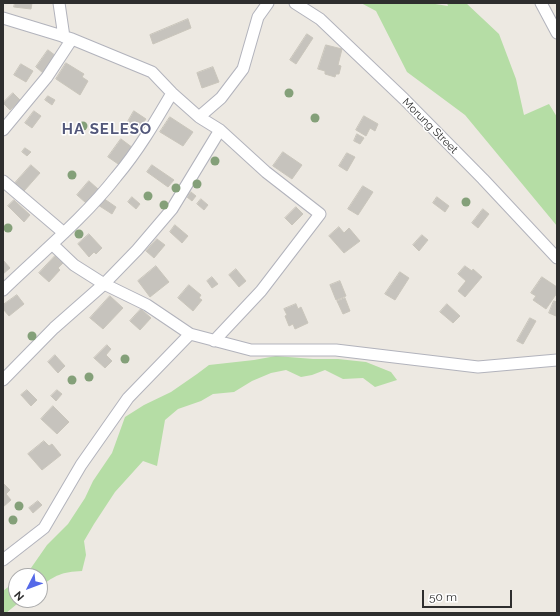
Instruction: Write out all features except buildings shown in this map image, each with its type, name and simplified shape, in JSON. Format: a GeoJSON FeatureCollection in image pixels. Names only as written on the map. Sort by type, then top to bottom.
{"type":"FeatureCollection","features":[{"type":"Feature","properties":{"kind":"street"},"geometry":{"type":"LineString","coordinates":[[3,130],[47,77],[68,38],[59,3]]}},
{"type":"Feature","properties":{"kind":"street"},"geometry":{"type":"LineString","coordinates":[[199,117],[221,98],[243,69],[258,18],[268,3]]}},
{"type":"Feature","properties":{"kind":"street","name":"Morung Street"},"geometry":{"type":"LineString","coordinates":[[295,3],[320,19],[404,99],[483,179],[557,258]]}},
{"type":"Feature","properties":{"kind":"street"},"geometry":{"type":"LineString","coordinates":[[540,3],[557,33]]}},
{"type":"Feature","properties":{"kind":"street"},"geometry":{"type":"LineString","coordinates":[[3,18],[68,38],[152,72],[172,93],[199,117],[220,130],[266,172],[320,214],[262,291],[214,341]]}},
{"type":"Feature","properties":{"kind":"street"},"geometry":{"type":"LineString","coordinates":[[3,290],[64,233],[116,178],[144,140],[172,93]]}},
{"type":"Feature","properties":{"kind":"street"},"geometry":{"type":"LineString","coordinates":[[3,380],[54,328],[104,284],[137,250],[172,209],[220,130]]}},
{"type":"Feature","properties":{"kind":"street"},"geometry":{"type":"LineString","coordinates":[[3,181],[64,233]]}},
{"type":"Feature","properties":{"kind":"street"},"geometry":{"type":"LineString","coordinates":[[52,244],[74,265],[104,284],[147,305],[190,334],[251,350],[336,350],[478,367],[557,360]]}},
{"type":"Feature","properties":{"kind":"street"},"geometry":{"type":"LineString","coordinates":[[3,560],[44,528],[81,465],[128,398],[190,334]]}},
{"type":"Feature","properties":{"kind":"green space"},"geometry":{"type":"Polygon","coordinates":[[[361,3],[429,3],[448,6],[447,3],[466,3],[499,34],[516,79],[524,115],[549,104],[557,117],[557,226],[465,115],[407,72],[376,11],[361,3]]]}},
{"type":"Feature","properties":{"kind":"green space"},"geometry":{"type":"Polygon","coordinates":[[[276,356],[366,362],[391,372],[397,380],[375,387],[363,378],[343,379],[325,370],[301,377],[286,370],[271,373],[252,381],[234,392],[213,394],[201,401],[178,409],[165,420],[157,466],[143,461],[115,492],[94,524],[84,541],[86,555],[82,571],[69,572],[59,575],[48,581],[48,568],[31,568],[47,545],[68,524],[85,498],[93,481],[112,453],[125,417],[144,405],[171,392],[209,365],[276,356]]]}},
{"type":"Feature","properties":{"kind":"green space"},"geometry":{"type":"Polygon","coordinates":[[[8,587],[8,608],[12,608],[6,613],[3,613],[3,591],[8,587]]]}},
{"type":"Feature","properties":{"kind":"district","name":"HA SELESO"},"geometry":{"type":"Point","coordinates":[107,129]}}]}
